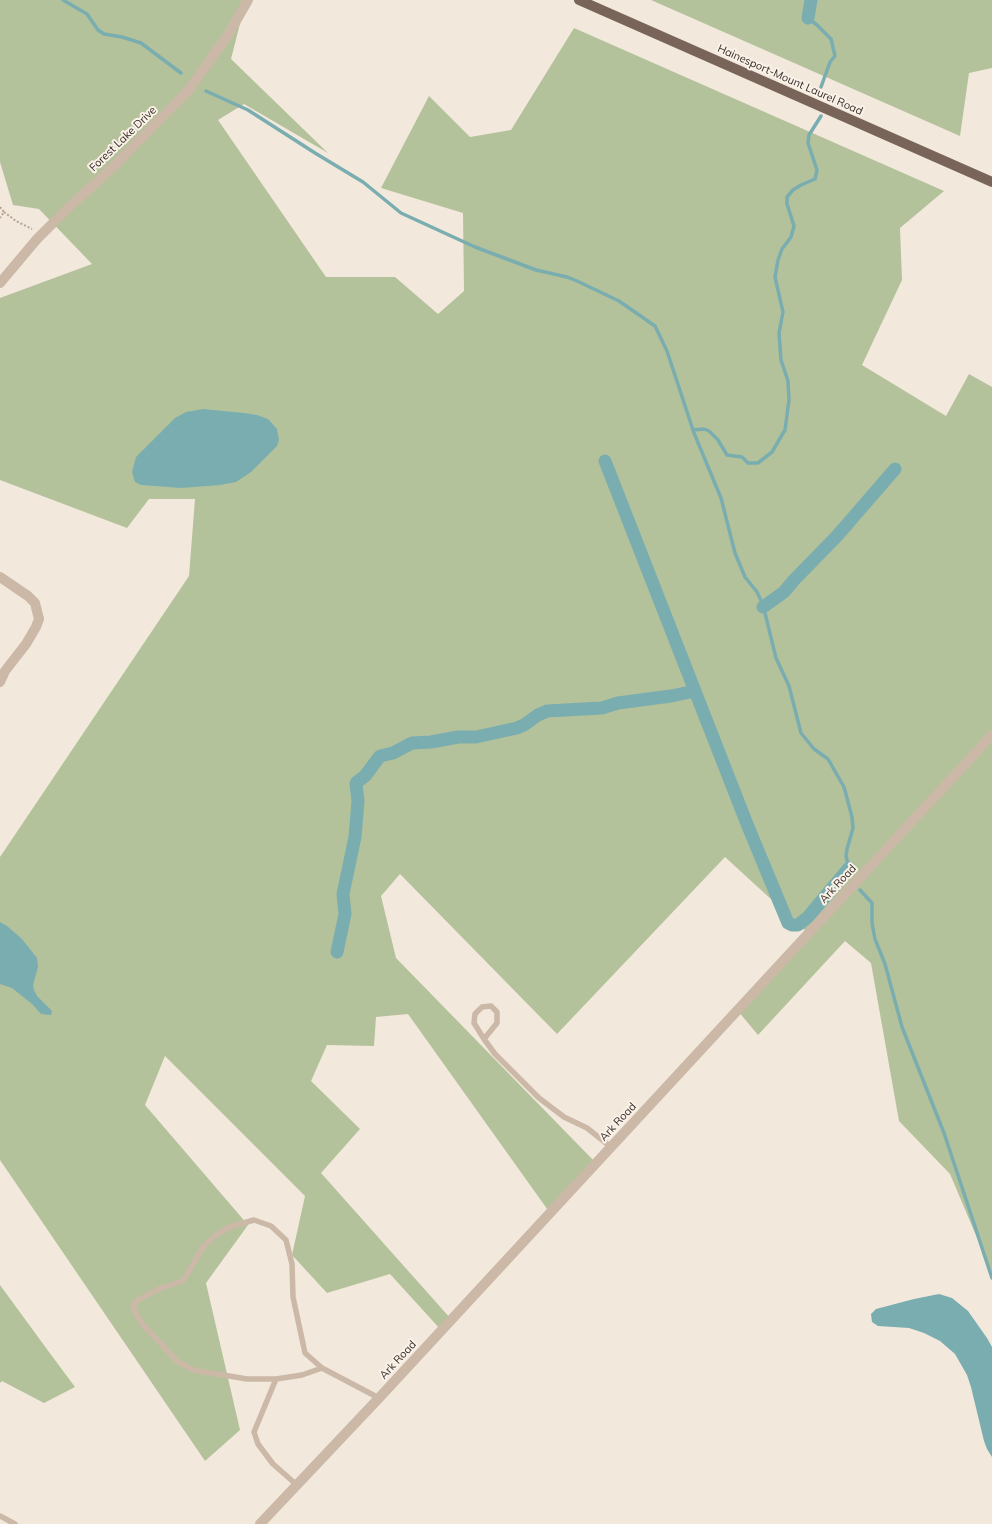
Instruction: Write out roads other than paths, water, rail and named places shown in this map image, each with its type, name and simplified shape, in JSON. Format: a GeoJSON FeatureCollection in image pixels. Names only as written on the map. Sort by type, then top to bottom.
{"type":"FeatureCollection","features":[{"type":"Feature","properties":{"kind":"main road","name":"Hainesport-Mount Laurel Road"},"geometry":{"type":"LineString","coordinates":[[579,0],[992,182]]}},
{"type":"Feature","properties":{"kind":"street","name":"Forest Lake Drive"},"geometry":{"type":"LineString","coordinates":[[0,283],[22,255],[43,233],[114,166],[187,92],[228,35],[248,0]]}},
{"type":"Feature","properties":{"kind":"street"},"geometry":{"type":"LineString","coordinates":[[0,577],[28,596],[35,603],[38,619],[36,627],[26,644],[6,671],[0,682]]}},
{"type":"Feature","properties":{"kind":"street","name":"Ark Road"},"geometry":{"type":"LineString","coordinates":[[260,1524],[379,1398],[992,735]]}},
{"type":"Feature","properties":{"kind":"lane"},"geometry":{"type":"LineString","coordinates":[[484,1039],[496,1023],[497,1012],[491,1006],[482,1007],[475,1014],[474,1023],[484,1039],[495,1054],[539,1098],[564,1117],[587,1128],[611,1147]]}},
{"type":"Feature","properties":{"kind":"lane"},"geometry":{"type":"LineString","coordinates":[[322,1368],[302,1375],[276,1379],[247,1380],[193,1370],[177,1362],[150,1333],[135,1313],[133,1305],[138,1300],[161,1288],[183,1281],[203,1247],[217,1234],[230,1227],[254,1220],[271,1226],[286,1240],[292,1264],[293,1296],[305,1353],[322,1368],[379,1398]]}},
{"type":"Feature","properties":{"kind":"lane"},"geometry":{"type":"LineString","coordinates":[[276,1379],[254,1432],[258,1444],[273,1464],[297,1485]]}},
{"type":"Feature","properties":{"kind":"lane"},"geometry":{"type":"LineString","coordinates":[[0,1516],[15,1524]]}},
{"type":"Feature","properties":{"kind":"water"},"geometry":{"type":"Polygon","coordinates":[[[203,409],[257,415],[268,419],[277,429],[279,440],[277,446],[251,472],[236,482],[220,485],[181,488],[141,485],[135,482],[132,472],[136,457],[175,418],[186,412],[203,409]]]}},
{"type":"Feature","properties":{"kind":"water"},"geometry":{"type":"Polygon","coordinates":[[[0,922],[22,939],[37,958],[38,967],[33,985],[34,990],[37,996],[52,1011],[51,1015],[41,1014],[32,1004],[12,988],[0,984],[0,922]]]}},
{"type":"Feature","properties":{"kind":"water"},"geometry":{"type":"Polygon","coordinates":[[[939,1294],[952,1298],[968,1311],[992,1347],[992,1457],[984,1441],[967,1375],[955,1354],[940,1341],[924,1333],[909,1328],[878,1326],[872,1322],[871,1314],[876,1309],[939,1294]]]}},
{"type":"Feature","properties":{"kind":"waterway"},"geometry":{"type":"LineString","coordinates":[[63,0],[87,14],[98,30],[104,34],[122,37],[141,43],[181,73]]}},
{"type":"Feature","properties":{"kind":"waterway"},"geometry":{"type":"LineString","coordinates":[[808,18],[811,0]]}},
{"type":"Feature","properties":{"kind":"waterway"},"geometry":{"type":"LineString","coordinates":[[808,18],[831,39],[835,56],[830,62],[821,87]]}},
{"type":"Feature","properties":{"kind":"waterway"},"geometry":{"type":"LineString","coordinates":[[206,91],[248,110],[363,182],[401,213],[475,247],[536,270],[567,277],[577,281],[619,301],[655,326],[667,351],[694,433],[721,498],[735,553],[745,577],[757,592],[763,605],[776,658],[789,686],[801,733],[814,749],[828,759],[844,787],[852,817],[853,828],[846,856],[849,868]]}},
{"type":"Feature","properties":{"kind":"waterway"},"geometry":{"type":"LineString","coordinates":[[693,430],[704,429],[709,431],[718,440],[727,455],[742,457],[748,463],[758,463],[772,452],[785,430],[789,400],[788,381],[781,360],[779,333],[783,312],[775,277],[778,260],[782,249],[791,237],[794,226],[787,204],[787,197],[793,190],[815,179],[817,170],[808,143],[809,135],[821,116]]}},
{"type":"Feature","properties":{"kind":"waterway"},"geometry":{"type":"LineString","coordinates":[[605,461],[747,824],[788,923],[798,925],[808,917],[849,868]]}},
{"type":"Feature","properties":{"kind":"waterway"},"geometry":{"type":"LineString","coordinates":[[763,607],[784,592],[837,536],[895,469]]}},
{"type":"Feature","properties":{"kind":"waterway"},"geometry":{"type":"LineString","coordinates":[[337,952],[345,914],[343,894],[355,837],[358,801],[356,784],[365,776],[380,756],[393,753],[412,743],[431,742],[458,737],[476,737],[517,728],[547,711],[602,708],[618,703],[671,696],[695,691]]}},
{"type":"Feature","properties":{"kind":"waterway"},"geometry":{"type":"LineString","coordinates":[[860,890],[872,903],[872,923],[875,939],[885,964],[902,1027],[944,1133],[992,1278]]}}]}
